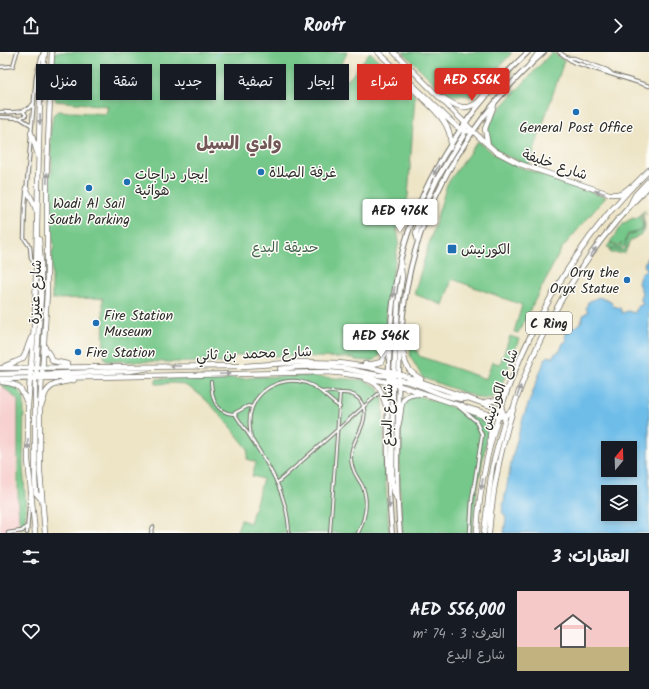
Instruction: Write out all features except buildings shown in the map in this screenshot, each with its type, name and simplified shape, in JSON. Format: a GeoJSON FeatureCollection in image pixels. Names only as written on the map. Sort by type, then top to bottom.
{"type":"FeatureCollection","features":[{"type":"Feature","properties":{"kind":"main road","name":"شارع عنيزة"},"geometry":{"type":"LineString","coordinates":[[44,52],[41,82],[38,215],[33,335],[30,368],[36,375],[40,408],[40,472],[45,533]]}},
{"type":"Feature","properties":{"kind":"main road","name":"شارع عنيزة"},"geometry":{"type":"LineString","coordinates":[[35,533],[28,460],[28,405],[36,375],[42,368],[44,345],[47,279],[47,166],[52,52]]}},
{"type":"Feature","properties":{"kind":"main road"},"geometry":{"type":"LineString","coordinates":[[378,52],[391,64]]}},
{"type":"Feature","properties":{"kind":"main road","name":"شارع خليفة"},"geometry":{"type":"LineString","coordinates":[[394,52],[474,132],[503,156],[520,164],[609,194],[621,194],[635,184]]}},
{"type":"Feature","properties":{"kind":"main road"},"geometry":{"type":"LineString","coordinates":[[418,242],[416,233],[427,200],[466,124],[492,90],[528,52]]}},
{"type":"Feature","properties":{"kind":"main road"},"geometry":{"type":"LineString","coordinates":[[529,66],[539,52]]}},
{"type":"Feature","properties":{"kind":"main road","name":"شارع البدع"},"geometry":{"type":"LineString","coordinates":[[392,533],[388,488],[388,408],[401,341],[407,286],[418,242],[438,191],[474,132],[494,106],[529,66],[544,52]]}},
{"type":"Feature","properties":{"kind":"main road"},"geometry":{"type":"LineString","coordinates":[[412,84],[463,131],[474,132]]}},
{"type":"Feature","properties":{"kind":"main road"},"geometry":{"type":"LineString","coordinates":[[412,85],[415,91],[446,126],[451,136],[450,148]]}},
{"type":"Feature","properties":{"kind":"main road"},"geometry":{"type":"LineString","coordinates":[[438,96],[464,108],[474,105],[487,92],[492,90]]}},
{"type":"Feature","properties":{"kind":"main road"},"geometry":{"type":"LineString","coordinates":[[488,145],[485,129],[494,106]]}},
{"type":"Feature","properties":{"kind":"main road","name":"شارع البدع"},"geometry":{"type":"LineString","coordinates":[[400,533],[397,499],[398,426],[390,344],[393,303],[400,260],[419,204],[450,148],[463,131]]}},
{"type":"Feature","properties":{"kind":"main road"},"geometry":{"type":"LineString","coordinates":[[31,132],[39,157]]}},
{"type":"Feature","properties":{"kind":"main road","name":"شارع الكورنيش"},"geometry":{"type":"LineString","coordinates":[[477,533],[479,501],[491,446],[499,417],[532,331],[561,279],[603,220],[649,170]]}},
{"type":"Feature","properties":{"kind":"main road"},"geometry":{"type":"LineString","coordinates":[[630,206],[635,195],[649,180]]}},
{"type":"Feature","properties":{"kind":"main road","name":"شارع الكورنيش"},"geometry":{"type":"LineString","coordinates":[[489,533],[498,468],[512,410],[534,353],[561,300],[593,251],[630,206],[649,186]]}},
{"type":"Feature","properties":{"kind":"main road"},"geometry":{"type":"LineString","coordinates":[[26,188],[38,215]]}},
{"type":"Feature","properties":{"kind":"main road"},"geometry":{"type":"LineString","coordinates":[[37,236],[40,245],[41,264],[36,375],[34,480],[36,493],[42,500]]}},
{"type":"Feature","properties":{"kind":"main road"},"geometry":{"type":"LineString","coordinates":[[397,499],[392,480],[394,378],[398,304],[402,276],[400,260]]}},
{"type":"Feature","properties":{"kind":"main road"},"geometry":{"type":"LineString","coordinates":[[1,368],[15,364],[23,358],[33,335]]}},
{"type":"Feature","properties":{"kind":"main road"},"geometry":{"type":"LineString","coordinates":[[401,341],[404,360],[408,370],[429,384]]}},
{"type":"Feature","properties":{"kind":"main road"},"geometry":{"type":"LineString","coordinates":[[354,364],[373,364],[381,362],[390,344]]}},
{"type":"Feature","properties":{"kind":"main road"},"geometry":{"type":"LineString","coordinates":[[44,345],[49,357],[54,362],[78,367]]}},
{"type":"Feature","properties":{"kind":"main road","name":"شارع محمد بن ثاني"},"geometry":{"type":"LineString","coordinates":[[42,368],[245,366],[301,362],[354,364],[394,378],[427,394],[453,403],[499,417],[505,416]]}},
{"type":"Feature","properties":{"kind":"main road"},"geometry":{"type":"LineString","coordinates":[[0,374],[36,375],[130,371],[158,366]]}},
{"type":"Feature","properties":{"kind":"main road"},"geometry":{"type":"LineString","coordinates":[[269,372],[296,367],[324,367],[355,370],[394,378],[448,396],[468,398]]}},
{"type":"Feature","properties":{"kind":"main road"},"geometry":{"type":"LineString","coordinates":[[1,368],[30,368]]}},
{"type":"Feature","properties":{"kind":"main road","name":"شارع محمد بن ثاني"},"geometry":{"type":"LineString","coordinates":[[0,381],[36,375],[78,378],[269,372],[327,372],[394,378],[429,384],[502,410]]}},
{"type":"Feature","properties":{"kind":"main road"},"geometry":{"type":"LineString","coordinates":[[354,374],[377,384],[382,391],[388,408]]}},
{"type":"Feature","properties":{"kind":"main road"},"geometry":{"type":"LineString","coordinates":[[477,401],[490,402],[499,399],[514,375]]}},
{"type":"Feature","properties":{"kind":"main road"},"geometry":{"type":"LineString","coordinates":[[40,408],[46,392],[51,387],[78,378]]}},
{"type":"Feature","properties":{"kind":"main road"},"geometry":{"type":"LineString","coordinates":[[0,381],[10,383],[20,388],[28,405]]}},
{"type":"Feature","properties":{"kind":"main road"},"geometry":{"type":"LineString","coordinates":[[398,426],[400,406],[404,398],[412,394],[427,394]]}},
{"type":"Feature","properties":{"kind":"main road"},"geometry":{"type":"LineString","coordinates":[[462,406],[466,410],[481,415],[489,422],[491,446]]}},
{"type":"Feature","properties":{"kind":"main road"},"geometry":{"type":"LineString","coordinates":[[502,410],[505,416]]}},
{"type":"Feature","properties":{"kind":"main road"},"geometry":{"type":"LineString","coordinates":[[484,533],[492,468],[505,416],[512,410]]}},
{"type":"Feature","properties":{"kind":"street"},"geometry":{"type":"LineString","coordinates":[[0,67],[13,66],[17,52]]}},
{"type":"Feature","properties":{"kind":"street","name":"شارع عنيزة"},"geometry":{"type":"LineString","coordinates":[[36,267],[31,258],[30,247],[24,238],[26,188],[36,74],[44,52]]}},
{"type":"Feature","properties":{"kind":"street"},"geometry":{"type":"LineString","coordinates":[[560,52],[573,62],[649,86]]}},
{"type":"Feature","properties":{"kind":"street"},"geometry":{"type":"LineString","coordinates":[[0,112],[21,111],[29,108],[34,102]]}},
{"type":"Feature","properties":{"kind":"street"},"geometry":{"type":"LineString","coordinates":[[0,117],[26,116],[25,112],[21,111]]}},
{"type":"Feature","properties":{"kind":"street"},"geometry":{"type":"LineString","coordinates":[[18,117],[25,120],[32,126]]}},
{"type":"Feature","properties":{"kind":"street"},"geometry":{"type":"LineString","coordinates":[[211,382],[212,398],[216,405],[225,412],[235,414],[248,406],[252,407]]}},
{"type":"Feature","properties":{"kind":"street"},"geometry":{"type":"LineString","coordinates":[[250,438],[249,422],[252,407],[265,390],[282,382],[305,382],[322,392],[340,407]]}},
{"type":"Feature","properties":{"kind":"street"},"geometry":{"type":"LineString","coordinates":[[322,392],[355,396],[362,402],[364,407],[363,423],[354,441],[351,454],[353,469],[363,488],[366,499],[364,515],[358,533]]}},
{"type":"Feature","properties":{"kind":"street"},"geometry":{"type":"LineString","coordinates":[[330,533],[340,393]]}},
{"type":"Feature","properties":{"kind":"street"},"geometry":{"type":"LineString","coordinates":[[278,482],[378,394]]}},
{"type":"Feature","properties":{"kind":"street","name":"شارع محمد بن ثاني"},"geometry":{"type":"LineString","coordinates":[[453,403],[473,417],[480,426]]}},
{"type":"Feature","properties":{"kind":"street"},"geometry":{"type":"LineString","coordinates":[[235,414],[278,482],[285,500],[289,533]]}},
{"type":"Feature","properties":{"kind":"street","name":"شارع الكورنيش"},"geometry":{"type":"LineString","coordinates":[[470,533],[472,499],[482,438],[480,426]]}},
{"type":"Feature","properties":{"kind":"street","name":"شارع عنيزة"},"geometry":{"type":"LineString","coordinates":[[27,533],[26,527],[30,491]]}},
{"type":"Feature","properties":{"kind":"street"},"geometry":{"type":"LineString","coordinates":[[8,533],[22,531],[26,527]]}},
{"type":"Feature","properties":{"kind":"street"},"geometry":{"type":"LineString","coordinates":[[151,533],[153,527]]}},
{"type":"Feature","properties":{"kind":"shaded area"},"geometry":{"type":"Polygon","coordinates":[[[0,387],[4,387],[18,401],[16,486],[20,531],[3,533],[0,533],[0,387]]]}},
{"type":"Feature","properties":{"kind":"green space","name":"حديقة البدع"},"geometry":{"type":"Polygon","coordinates":[[[55,52],[347,52],[341,64],[294,64],[294,100],[349,100],[349,79],[357,69],[357,100],[412,100],[412,93],[415,96],[408,197],[397,230],[399,241],[387,303],[385,350],[375,360],[369,361],[355,360],[355,358],[236,355],[230,363],[106,361],[104,356],[103,298],[52,299],[52,251],[54,248],[49,210],[49,173],[52,173],[50,134],[53,115],[58,111],[106,114],[108,106],[56,101],[92,100],[92,64],[54,64],[55,52]]]}},
{"type":"Feature","properties":{"kind":"green space","name":"حديقة البدع"},"geometry":{"type":"Polygon","coordinates":[[[370,52],[382,64],[361,64],[370,52]]]}},
{"type":"Feature","properties":{"kind":"green space"},"geometry":{"type":"Polygon","coordinates":[[[403,52],[511,52],[511,54],[472,96],[446,95],[403,52]]]}},
{"type":"Feature","properties":{"kind":"green space"},"geometry":{"type":"Polygon","coordinates":[[[552,52],[564,61],[529,165],[509,157],[494,148],[489,142],[489,125],[495,114],[552,52]]]}},
{"type":"Feature","properties":{"kind":"green space"},"geometry":{"type":"Polygon","coordinates":[[[478,141],[503,161],[606,197],[562,248],[518,333],[514,332],[522,305],[452,279],[443,305],[414,294],[447,184],[478,141]]]}},
{"type":"Feature","properties":{"kind":"green space"},"geometry":{"type":"Polygon","coordinates":[[[645,210],[640,217],[643,225],[641,231],[628,234],[625,245],[621,249],[607,247],[610,243],[616,247],[620,246],[622,242],[617,246],[610,242],[624,223],[633,218],[635,219],[645,210]]]}},
{"type":"Feature","properties":{"kind":"green space"},"geometry":{"type":"Polygon","coordinates":[[[647,212],[643,216],[645,225],[644,232],[630,241],[625,253],[611,253],[609,249],[624,250],[629,235],[643,230],[644,225],[642,216],[647,212]]]}},
{"type":"Feature","properties":{"kind":"green space"},"geometry":{"type":"Polygon","coordinates":[[[411,336],[419,356],[486,379],[492,362],[500,364],[510,336],[519,339],[499,392],[491,398],[482,399],[423,378],[410,356],[411,336]]]}},
{"type":"Feature","properties":{"kind":"green space"},"geometry":{"type":"Polygon","coordinates":[[[305,376],[364,380],[379,388],[383,401],[384,457],[389,533],[236,533],[241,520],[250,523],[263,479],[252,476],[256,462],[247,459],[248,449],[218,412],[199,394],[181,384],[156,384],[156,379],[216,377],[241,379],[255,377],[305,376]]]}},
{"type":"Feature","properties":{"kind":"green space"},"geometry":{"type":"Polygon","coordinates":[[[0,384],[16,387],[24,398],[23,466],[26,509],[24,527],[20,530],[18,504],[18,400],[0,384]]]}},
{"type":"Feature","properties":{"kind":"green space"},"geometry":{"type":"Polygon","coordinates":[[[416,395],[481,417],[486,421],[489,428],[477,490],[472,533],[402,533],[399,472],[401,408],[405,398],[416,395]]]}},
{"type":"Feature","properties":{"kind":"water"},"geometry":{"type":"Polygon","coordinates":[[[649,253],[649,533],[504,533],[506,517],[502,512],[512,458],[522,421],[545,359],[549,356],[553,358],[554,354],[560,351],[563,343],[567,341],[565,337],[568,328],[575,327],[581,322],[584,314],[588,312],[586,308],[588,302],[599,297],[611,302],[613,306],[620,308],[622,313],[628,311],[635,313],[637,307],[643,304],[640,298],[642,292],[638,283],[641,273],[647,270],[644,265],[649,253]]]}},
{"type":"Feature","properties":{"kind":"waterway"},"geometry":{"type":"LineString","coordinates":[[215,57],[220,52]]}},
{"type":"Feature","properties":{"kind":"place","name":"General Post Office"},"geometry":{"type":"Point","coordinates":[576,112]}},
{"type":"Feature","properties":{"kind":"place","name":"غرفة الصلاة"},"geometry":{"type":"Point","coordinates":[261,172]}},
{"type":"Feature","properties":{"kind":"place","name":"إيجار دراجات هوائية"},"geometry":{"type":"Point","coordinates":[127,182]}},
{"type":"Feature","properties":{"kind":"place","name":"Wadi Al Sail South Parking"},"geometry":{"type":"Point","coordinates":[89,188]}},
{"type":"Feature","properties":{"kind":"place","name":"الكورنيش"},"geometry":{"type":"Point","coordinates":[452,249]}},
{"type":"Feature","properties":{"kind":"place","name":"Orry the Oryx Statue"},"geometry":{"type":"Point","coordinates":[627,280]}},
{"type":"Feature","properties":{"kind":"place","name":"Fire Station Museum"},"geometry":{"type":"Point","coordinates":[96,323]}},
{"type":"Feature","properties":{"kind":"place","name":"Fire Station"},"geometry":{"type":"Point","coordinates":[78,352]}},
{"type":"Feature","properties":{"kind":"district","name":"وادي السيل"},"geometry":{"type":"Point","coordinates":[239,143]}}]}
